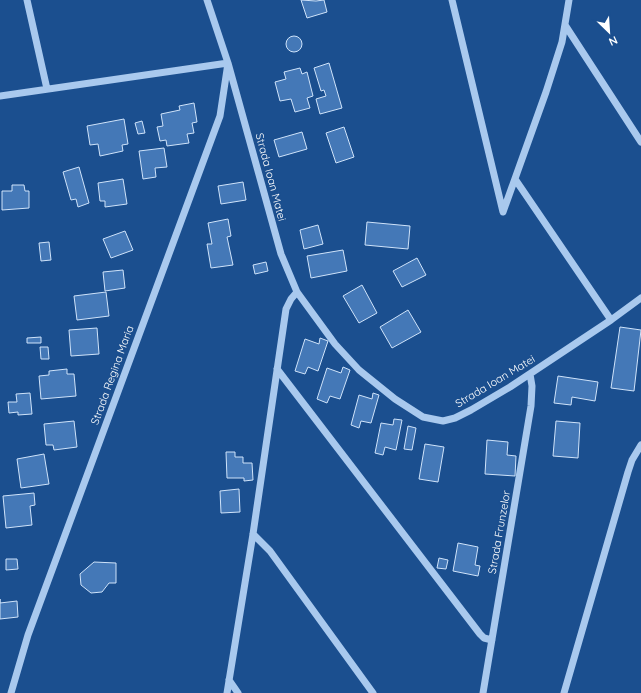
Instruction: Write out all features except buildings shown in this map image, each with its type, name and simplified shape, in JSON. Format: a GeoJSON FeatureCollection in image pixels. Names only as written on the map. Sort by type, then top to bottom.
{"type":"FeatureCollection","features":[{"type":"Feature","properties":{"kind":"street"},"geometry":{"type":"LineString","coordinates":[[27,0],[47,89]]}},
{"type":"Feature","properties":{"kind":"street","name":"Strada Regina Maria"},"geometry":{"type":"LineString","coordinates":[[11,693],[28,635],[220,116],[228,63],[207,0]]}},
{"type":"Feature","properties":{"kind":"street"},"geometry":{"type":"LineString","coordinates":[[452,0],[503,212],[546,92],[562,42],[569,0]]}},
{"type":"Feature","properties":{"kind":"street"},"geometry":{"type":"LineString","coordinates":[[565,25],[641,142]]}},
{"type":"Feature","properties":{"kind":"street"},"geometry":{"type":"LineString","coordinates":[[0,96],[228,63]]}},
{"type":"Feature","properties":{"kind":"street","name":"Strada Ioan Matei"},"geometry":{"type":"LineString","coordinates":[[228,63],[281,254],[297,292],[335,344],[359,370],[395,399],[423,417],[443,421],[455,418],[504,391],[611,320],[641,298]]}},
{"type":"Feature","properties":{"kind":"street"},"geometry":{"type":"LineString","coordinates":[[515,179],[611,320]]}},
{"type":"Feature","properties":{"kind":"street"},"geometry":{"type":"LineString","coordinates":[[227,693],[253,534],[286,309],[291,299],[297,292]]}},
{"type":"Feature","properties":{"kind":"street"},"geometry":{"type":"LineString","coordinates":[[277,369],[480,634],[484,638],[492,640]]}},
{"type":"Feature","properties":{"kind":"street","name":"Strada Frunzelor"},"geometry":{"type":"LineString","coordinates":[[483,693],[532,406],[532,386],[530,374]]}},
{"type":"Feature","properties":{"kind":"street"},"geometry":{"type":"LineString","coordinates":[[564,693],[628,472],[632,460],[641,445]]}},
{"type":"Feature","properties":{"kind":"street"},"geometry":{"type":"LineString","coordinates":[[253,534],[270,551],[373,693]]}},
{"type":"Feature","properties":{"kind":"street"},"geometry":{"type":"LineString","coordinates":[[229,680],[238,693]]}}]}
